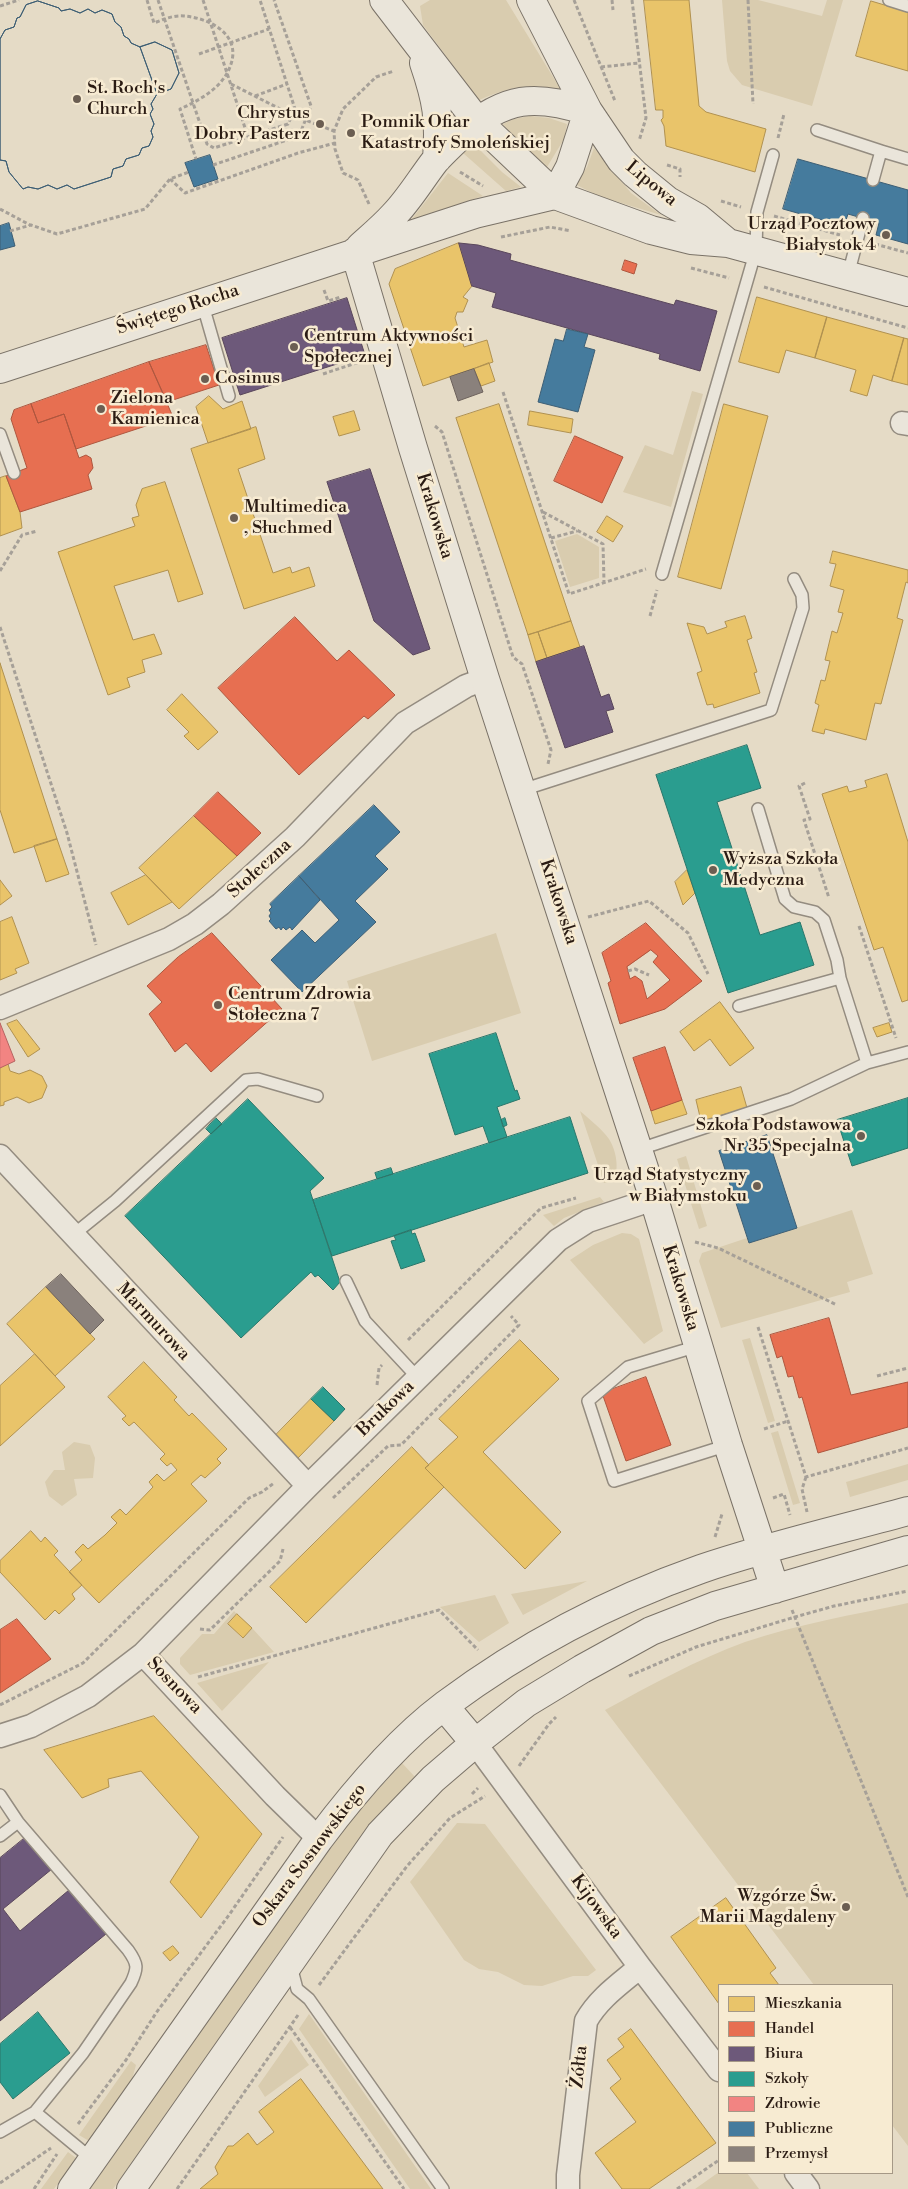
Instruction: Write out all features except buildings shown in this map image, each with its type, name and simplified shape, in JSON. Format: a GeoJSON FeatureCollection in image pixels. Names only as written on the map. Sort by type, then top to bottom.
{"type":"FeatureCollection","features":[{"type":"Feature","properties":{"kind":"street"},"geometry":{"type":"LineString","coordinates":[[384,0],[419,48],[477,121],[555,195],[570,167],[588,111]]}},
{"type":"Feature","properties":{"kind":"street","name":"Lipowa"},"geometry":{"type":"LineString","coordinates":[[531,0],[588,111],[622,160],[635,174],[668,201],[698,218],[728,243]]}},
{"type":"Feature","properties":{"kind":"street"},"geometry":{"type":"LineString","coordinates":[[419,48],[437,107],[439,129],[437,159]]}},
{"type":"Feature","properties":{"kind":"street","name":"Świętego Rocha"},"geometry":{"type":"LineString","coordinates":[[355,252],[394,215],[437,159],[477,121],[493,110],[516,102],[538,100],[562,103],[588,111]]}},
{"type":"Feature","properties":{"kind":"street","name":"Lipowa"},"geometry":{"type":"LineString","coordinates":[[555,195],[651,230],[691,240],[728,243],[908,292]]}},
{"type":"Feature","properties":{"kind":"street","name":"Świętego Rocha"},"geometry":{"type":"LineString","coordinates":[[0,369],[355,252],[501,207],[555,195]]}},
{"type":"Feature","properties":{"kind":"street","name":"Krakowska"},"geometry":{"type":"LineString","coordinates":[[355,252],[413,448],[485,679],[654,1200],[728,1445],[763,1552],[783,1598]]}},
{"type":"Feature","properties":{"kind":"street","name":"Stołeczna"},"geometry":{"type":"LineString","coordinates":[[0,1008],[160,943],[195,924],[221,904],[296,837],[405,723],[466,686],[485,679]]}},
{"type":"Feature","properties":{"kind":"street","name":"Marmurowa"},"geometry":{"type":"LineString","coordinates":[[0,1156],[308,1486]]}},
{"type":"Feature","properties":{"kind":"street","name":"Brukowa"},"geometry":{"type":"LineString","coordinates":[[143,1654],[308,1486],[558,1240],[588,1221],[654,1200]]}},
{"type":"Feature","properties":{"kind":"street","name":"Oskara Sosnowskiego"},"geometry":{"type":"LineString","coordinates":[[72,2189],[345,1804],[374,1772],[444,1706],[517,1656],[605,1609],[701,1570],[908,1511]]}},
{"type":"Feature","properties":{"kind":"street"},"geometry":{"type":"LineString","coordinates":[[131,2189],[290,1965],[380,1834],[433,1779],[475,1743],[526,1704],[582,1669],[651,1631],[715,1606],[783,1598],[908,1550]]}},
{"type":"Feature","properties":{"kind":"street","name":"Sosnowa"},"geometry":{"type":"LineString","coordinates":[[0,1736],[31,1726],[88,1696],[143,1654],[160,1670],[275,1796],[319,1839]]}},
{"type":"Feature","properties":{"kind":"street"},"geometry":{"type":"LineString","coordinates":[[444,1706],[475,1743]]}},
{"type":"Feature","properties":{"kind":"street","name":"Kijowska"},"geometry":{"type":"LineString","coordinates":[[475,1743],[640,1968],[718,2069]]}},
{"type":"Feature","properties":{"kind":"street","name":"Żółta"},"geometry":{"type":"LineString","coordinates":[[568,2189],[586,2021],[593,2008],[603,1998],[640,1968]]}},
{"type":"Feature","properties":{"kind":"street"},"geometry":{"type":"LineString","coordinates":[[797,2174],[808,2189]]}},
{"type":"Feature","properties":{"kind":"lane"},"geometry":{"type":"LineString","coordinates":[[889,0],[908,6]]}},
{"type":"Feature","properties":{"kind":"lane"},"geometry":{"type":"LineString","coordinates":[[817,130],[908,159]]}},
{"type":"Feature","properties":{"kind":"lane"},"geometry":{"type":"LineString","coordinates":[[873,180],[881,150]]}},
{"type":"Feature","properties":{"kind":"lane"},"geometry":{"type":"LineString","coordinates":[[662,574],[756,250],[757,212],[773,155]]}},
{"type":"Feature","properties":{"kind":"lane"},"geometry":{"type":"LineString","coordinates":[[848,275],[863,218]]}},
{"type":"Feature","properties":{"kind":"lane"},"geometry":{"type":"LineString","coordinates":[[202,302],[229,396]]}},
{"type":"Feature","properties":{"kind":"lane"},"geometry":{"type":"LineString","coordinates":[[0,434],[14,473]]}},
{"type":"Feature","properties":{"kind":"lane"},"geometry":{"type":"LineString","coordinates":[[522,790],[771,710],[803,608],[802,595],[794,578]]}},
{"type":"Feature","properties":{"kind":"lane"},"geometry":{"type":"LineString","coordinates":[[758,809],[785,899],[794,906],[815,912],[824,920],[867,1063]]}},
{"type":"Feature","properties":{"kind":"lane"},"geometry":{"type":"LineString","coordinates":[[739,1006],[840,978]]}},
{"type":"Feature","properties":{"kind":"lane"},"geometry":{"type":"LineString","coordinates":[[637,1150],[792,1099],[867,1063],[905,1052]]}},
{"type":"Feature","properties":{"kind":"lane"},"geometry":{"type":"LineString","coordinates":[[73,1235],[115,1201],[246,1080],[258,1079],[317,1096]]}},
{"type":"Feature","properties":{"kind":"lane"},"geometry":{"type":"LineString","coordinates":[[346,1281],[365,1321],[418,1378]]}},
{"type":"Feature","properties":{"kind":"lane"},"geometry":{"type":"LineString","coordinates":[[698,1346],[628,1367],[588,1401],[614,1481],[728,1445]]}},
{"type":"Feature","properties":{"kind":"lane"},"geometry":{"type":"LineString","coordinates":[[0,1795],[18,1822],[128,1950],[135,1960],[137,1971],[131,1983],[83,2053],[35,2112],[0,2132]]}},
{"type":"Feature","properties":{"kind":"lane"},"geometry":{"type":"LineString","coordinates":[[0,1836],[18,1822]]}},
{"type":"Feature","properties":{"kind":"lane"},"geometry":{"type":"LineString","coordinates":[[290,1965],[298,1989],[309,1999],[443,2189]]}},
{"type":"Feature","properties":{"kind":"lane"},"geometry":{"type":"LineString","coordinates":[[35,2112],[93,2160]]}},
{"type":"Feature","properties":{"kind":"path"},"geometry":{"type":"LineString","coordinates":[[0,6],[19,0]]}},
{"type":"Feature","properties":{"kind":"path"},"geometry":{"type":"LineString","coordinates":[[147,0],[154,23],[164,19],[184,16],[210,22],[221,29],[231,42],[233,54],[231,65],[217,86],[193,103],[180,109],[196,159]]}},
{"type":"Feature","properties":{"kind":"path"},"geometry":{"type":"LineString","coordinates":[[158,0],[207,144],[214,148],[288,124],[295,109],[260,0]]}},
{"type":"Feature","properties":{"kind":"path"},"geometry":{"type":"LineString","coordinates":[[203,0],[248,137]]}},
{"type":"Feature","properties":{"kind":"path"},"geometry":{"type":"LineString","coordinates":[[206,7],[209,0]]}},
{"type":"Feature","properties":{"kind":"path"},"geometry":{"type":"LineString","coordinates":[[214,164],[299,136],[311,106],[274,0]]}},
{"type":"Feature","properties":{"kind":"path"},"geometry":{"type":"LineString","coordinates":[[574,0],[617,107]]}},
{"type":"Feature","properties":{"kind":"path"},"geometry":{"type":"LineString","coordinates":[[612,0],[613,10]]}},
{"type":"Feature","properties":{"kind":"path"},"geometry":{"type":"LineString","coordinates":[[632,0],[646,118],[638,143]]}},
{"type":"Feature","properties":{"kind":"path"},"geometry":{"type":"LineString","coordinates":[[748,0],[753,104]]}},
{"type":"Feature","properties":{"kind":"path"},"geometry":{"type":"LineString","coordinates":[[199,54],[269,29]]}},
{"type":"Feature","properties":{"kind":"path"},"geometry":{"type":"LineString","coordinates":[[601,67],[639,63]]}},
{"type":"Feature","properties":{"kind":"path"},"geometry":{"type":"LineString","coordinates":[[369,204],[358,180],[343,173],[335,149],[334,131],[343,109],[376,76],[394,71]]}},
{"type":"Feature","properties":{"kind":"path"},"geometry":{"type":"LineString","coordinates":[[231,84],[292,115],[334,131]]}},
{"type":"Feature","properties":{"kind":"path"},"geometry":{"type":"LineString","coordinates":[[254,96],[287,84]]}},
{"type":"Feature","properties":{"kind":"path"},"geometry":{"type":"LineString","coordinates":[[773,155],[784,114]]}},
{"type":"Feature","properties":{"kind":"path"},"geometry":{"type":"LineString","coordinates":[[402,141],[422,148],[497,195],[511,236]]}},
{"type":"Feature","properties":{"kind":"path"},"geometry":{"type":"LineString","coordinates":[[170,179],[185,194],[298,153],[336,143]]}},
{"type":"Feature","properties":{"kind":"path"},"geometry":{"type":"LineString","coordinates":[[0,209],[31,225],[58,234],[145,209],[170,179],[189,172]]}},
{"type":"Feature","properties":{"kind":"path"},"geometry":{"type":"LineString","coordinates":[[757,212],[908,253]]}},
{"type":"Feature","properties":{"kind":"path"},"geometry":{"type":"LineString","coordinates":[[10,231],[31,225]]}},
{"type":"Feature","properties":{"kind":"path"},"geometry":{"type":"LineString","coordinates":[[323,374],[366,360]]}},
{"type":"Feature","properties":{"kind":"path"},"geometry":{"type":"LineString","coordinates":[[504,392],[569,594],[645,569],[662,574],[650,616]]}},
{"type":"Feature","properties":{"kind":"path"},"geometry":{"type":"LineString","coordinates":[[542,512],[603,544],[604,582]]}},
{"type":"Feature","properties":{"kind":"path"},"geometry":{"type":"LineString","coordinates":[[0,572],[22,535],[37,531]]}},
{"type":"Feature","properties":{"kind":"path"},"geometry":{"type":"LineString","coordinates":[[551,538],[577,531]]}},
{"type":"Feature","properties":{"kind":"path"},"geometry":{"type":"LineString","coordinates":[[0,626],[67,833],[98,953]]}},
{"type":"Feature","properties":{"kind":"path"},"geometry":{"type":"LineString","coordinates":[[805,783],[799,786],[810,819],[804,820],[830,901]]}},
{"type":"Feature","properties":{"kind":"path"},"geometry":{"type":"LineString","coordinates":[[585,918],[649,901],[688,933],[708,974]]}},
{"type":"Feature","properties":{"kind":"path"},"geometry":{"type":"LineString","coordinates":[[859,926],[905,1052]]}},
{"type":"Feature","properties":{"kind":"path"},"geometry":{"type":"LineString","coordinates":[[628,971],[635,969],[649,975]]}},
{"type":"Feature","properties":{"kind":"path"},"geometry":{"type":"LineString","coordinates":[[376,1390],[379,1368],[542,1208],[585,1196]]}},
{"type":"Feature","properties":{"kind":"path"},"geometry":{"type":"LineString","coordinates":[[695,1242],[718,1248],[837,1305]]}},
{"type":"Feature","properties":{"kind":"path"},"geometry":{"type":"LineString","coordinates":[[327,1504],[388,1446],[401,1445],[519,1325],[506,1311]]}},
{"type":"Feature","properties":{"kind":"path"},"geometry":{"type":"LineString","coordinates":[[758,1327],[806,1477],[802,1490],[808,1513]]}},
{"type":"Feature","properties":{"kind":"path"},"geometry":{"type":"LineString","coordinates":[[877,1376],[908,1368]]}},
{"type":"Feature","properties":{"kind":"path"},"geometry":{"type":"LineString","coordinates":[[764,1429],[788,1421]]}},
{"type":"Feature","properties":{"kind":"path"},"geometry":{"type":"LineString","coordinates":[[806,1477],[908,1448]]}},
{"type":"Feature","properties":{"kind":"path"},"geometry":{"type":"LineString","coordinates":[[0,1704],[82,1663],[248,1498],[262,1492],[274,1483]]}},
{"type":"Feature","properties":{"kind":"path"},"geometry":{"type":"LineString","coordinates":[[720,1505],[722,1514]]}},
{"type":"Feature","properties":{"kind":"path"},"geometry":{"type":"LineString","coordinates":[[197,1629],[210,1630],[280,1560],[281,1551],[287,1544]]}},
{"type":"Feature","properties":{"kind":"path"},"geometry":{"type":"LineString","coordinates":[[624,1678],[696,1647],[834,1606],[908,1591]]}},
{"type":"Feature","properties":{"kind":"path"},"geometry":{"type":"LineString","coordinates":[[783,1598],[795,1617],[908,1897]]}},
{"type":"Feature","properties":{"kind":"path"},"geometry":{"type":"LineString","coordinates":[[197,1678],[439,1610],[479,1651]]}},
{"type":"Feature","properties":{"kind":"path"},"geometry":{"type":"LineString","coordinates":[[479,1800],[519,1767],[549,1724],[558,1716]]}},
{"type":"Feature","properties":{"kind":"path"},"geometry":{"type":"LineString","coordinates":[[34,2189],[67,2138],[126,2060],[156,2013],[229,1915],[288,1830]]}},
{"type":"Feature","properties":{"kind":"path"},"geometry":{"type":"LineString","coordinates":[[290,2027],[404,2189]]}},
{"type":"Feature","properties":{"kind":"path"},"geometry":{"type":"LineString","coordinates":[[0,2183],[67,2138]]}},
{"type":"Feature","properties":{"kind":"path"},"geometry":{"type":"LineString","coordinates":[[677,2189],[718,2161]]}},
{"type":"Feature","properties":{"kind":"shaded area"},"geometry":{"type":"Polygon","coordinates":[[[430,0],[506,0],[561,90],[538,86],[519,87],[479,100],[423,25],[420,6],[430,0]]]}},
{"type":"Feature","properties":{"kind":"shaded area"},"geometry":{"type":"Polygon","coordinates":[[[722,0],[758,0],[822,16],[827,0],[843,0],[812,106],[742,85],[730,71],[727,61],[722,0]]]}},
{"type":"Feature","properties":{"kind":"shaded area"},"geometry":{"type":"Polygon","coordinates":[[[530,116],[549,118],[567,124],[564,139],[547,167],[514,137],[503,124],[514,119],[530,116]]]}},
{"type":"Feature","properties":{"kind":"shaded area"},"geometry":{"type":"Polygon","coordinates":[[[473,143],[502,172],[521,187],[506,191],[463,153],[473,143]]]}},
{"type":"Feature","properties":{"kind":"shaded area"},"geometry":{"type":"Polygon","coordinates":[[[594,148],[631,193],[661,215],[598,196],[575,184],[587,167],[594,148]]]}},
{"type":"Feature","properties":{"kind":"shaded area"},"geometry":{"type":"Polygon","coordinates":[[[448,173],[483,196],[411,220],[448,173]]]}},
{"type":"Feature","properties":{"kind":"shaded area"},"geometry":{"type":"Polygon","coordinates":[[[692,391],[703,394],[671,507],[623,492],[645,445],[673,455],[692,391]]]}},
{"type":"Feature","properties":{"kind":"shaded area"},"geometry":{"type":"Polygon","coordinates":[[[577,534],[599,547],[599,578],[570,587],[555,541],[577,534]]]}},
{"type":"Feature","properties":{"kind":"shaded area"},"geometry":{"type":"Polygon","coordinates":[[[496,933],[521,1013],[372,1061],[347,981],[496,933]]]}},
{"type":"Feature","properties":{"kind":"shaded area"},"geometry":{"type":"Polygon","coordinates":[[[580,1111],[603,1132],[611,1143],[617,1165],[613,1181],[604,1183],[580,1111]]]}},
{"type":"Feature","properties":{"kind":"shaded area"},"geometry":{"type":"Polygon","coordinates":[[[686,1156],[707,1226],[699,1229],[677,1159],[686,1156]]]}},
{"type":"Feature","properties":{"kind":"shaded area"},"geometry":{"type":"Polygon","coordinates":[[[600,1197],[604,1202],[564,1218],[554,1226],[543,1215],[600,1197]]]}},
{"type":"Feature","properties":{"kind":"shaded area"},"geometry":{"type":"Polygon","coordinates":[[[852,1210],[873,1274],[847,1282],[850,1292],[721,1328],[699,1261],[702,1253],[747,1238],[749,1243],[852,1210]]]}},
{"type":"Feature","properties":{"kind":"shaded area"},"geometry":{"type":"Polygon","coordinates":[[[622,1233],[631,1234],[639,1239],[663,1331],[644,1344],[570,1260],[593,1245],[622,1233]]]}},
{"type":"Feature","properties":{"kind":"shaded area"},"geometry":{"type":"Polygon","coordinates":[[[750,1338],[775,1421],[768,1423],[742,1340],[750,1338]]]}},
{"type":"Feature","properties":{"kind":"shaded area"},"geometry":{"type":"Polygon","coordinates":[[[778,1431],[800,1503],[793,1505],[771,1433],[778,1431]]]}},
{"type":"Feature","properties":{"kind":"shaded area"},"geometry":{"type":"Polygon","coordinates":[[[74,1442],[90,1445],[95,1458],[93,1478],[74,1479],[77,1495],[62,1506],[49,1496],[45,1482],[54,1470],[65,1470],[62,1452],[74,1442]]]}},
{"type":"Feature","properties":{"kind":"shaded area"},"geometry":{"type":"Polygon","coordinates":[[[908,1464],[908,1480],[850,1497],[846,1482],[908,1464]]]}},
{"type":"Feature","properties":{"kind":"shaded area"},"geometry":{"type":"Polygon","coordinates":[[[587,1581],[523,1615],[511,1594],[587,1581]]]}},
{"type":"Feature","properties":{"kind":"shaded area"},"geometry":{"type":"Polygon","coordinates":[[[495,1595],[509,1623],[479,1642],[440,1607],[495,1595]]]}},
{"type":"Feature","properties":{"kind":"shaded area"},"geometry":{"type":"Polygon","coordinates":[[[908,1603],[908,2146],[893,2126],[893,1984],[813,1984],[605,1710],[691,1665],[727,1649],[805,1625],[908,1603]]]}},
{"type":"Feature","properties":{"kind":"shaded area"},"geometry":{"type":"Polygon","coordinates":[[[234,1611],[237,1614],[228,1624],[242,1638],[252,1628],[274,1652],[190,1675],[180,1664],[180,1658],[202,1634],[214,1634],[234,1611]]]}},
{"type":"Feature","properties":{"kind":"shaded area"},"geometry":{"type":"Polygon","coordinates":[[[269,1662],[222,1711],[197,1683],[269,1662]]]}},
{"type":"Feature","properties":{"kind":"shaded area"},"geometry":{"type":"Polygon","coordinates":[[[402,1763],[416,1778],[371,1825],[338,1868],[113,2189],[90,2189],[319,1860],[349,1822],[402,1763]]]}},
{"type":"Feature","properties":{"kind":"shaded area"},"geometry":{"type":"Polygon","coordinates":[[[457,1823],[485,1824],[596,1970],[588,1976],[573,1976],[542,1986],[524,1985],[498,1972],[479,1969],[464,1960],[410,1882],[457,1823]]]}},
{"type":"Feature","properties":{"kind":"shaded area"},"geometry":{"type":"Polygon","coordinates":[[[309,2014],[431,2189],[410,2189],[299,2029],[309,2014]]]}},
{"type":"Feature","properties":{"kind":"shaded area"},"geometry":{"type":"Polygon","coordinates":[[[291,2039],[309,2065],[265,2097],[258,2086],[291,2039]]]}},
{"type":"Feature","properties":{"kind":"shaded area"},"geometry":{"type":"Polygon","coordinates":[[[131,2061],[136,2065],[131,2083],[89,2141],[79,2135],[131,2061]]]}},
{"type":"Feature","properties":{"kind":"shaded area"},"geometry":{"type":"Polygon","coordinates":[[[68,2152],[76,2158],[54,2189],[41,2189],[68,2152]]]}},
{"type":"Feature","properties":{"kind":"shaded area"},"geometry":{"type":"Polygon","coordinates":[[[718,2173],[748,2174],[759,2189],[695,2189],[718,2173]]]}},
{"type":"Feature","properties":{"kind":"place","name":"St. Roch's Church"},"geometry":{"type":"Point","coordinates":[77,99]}},
{"type":"Feature","properties":{"kind":"place","name":"Chrystus Dobry Pasterz"},"geometry":{"type":"Point","coordinates":[320,124]}},
{"type":"Feature","properties":{"kind":"place","name":"Pomnik Ofiar Katastrofy Smoleńskiej"},"geometry":{"type":"Point","coordinates":[351,133]}},
{"type":"Feature","properties":{"kind":"place","name":"Urząd Pocztowy Białystok 4"},"geometry":{"type":"Point","coordinates":[886,235]}},
{"type":"Feature","properties":{"kind":"place","name":"Centrum Aktywności Społecznej"},"geometry":{"type":"Point","coordinates":[294,347]}},
{"type":"Feature","properties":{"kind":"place","name":"Cosinus"},"geometry":{"type":"Point","coordinates":[205,379]}},
{"type":"Feature","properties":{"kind":"place","name":"Zielona Kamienica"},"geometry":{"type":"Point","coordinates":[101,409]}},
{"type":"Feature","properties":{"kind":"place","name":"Multimedica , Słuchmed"},"geometry":{"type":"Point","coordinates":[234,518]}},
{"type":"Feature","properties":{"kind":"place","name":"Wyższa Szkoła Medyczna"},"geometry":{"type":"Point","coordinates":[713,870]}},
{"type":"Feature","properties":{"kind":"place","name":"Centrum Zdrowia Stołeczna 7"},"geometry":{"type":"Point","coordinates":[218,1005]}},
{"type":"Feature","properties":{"kind":"place","name":"Szkoła Podstawowa Nr 35 Specjalna"},"geometry":{"type":"Point","coordinates":[861,1136]}},
{"type":"Feature","properties":{"kind":"place","name":"Urząd Statystyczny w Białymstoku"},"geometry":{"type":"Point","coordinates":[757,1186]}},
{"type":"Feature","properties":{"kind":"place","name":"Wzgórze Św. Marii Magdaleny"},"geometry":{"type":"Point","coordinates":[846,1907]}}]}
